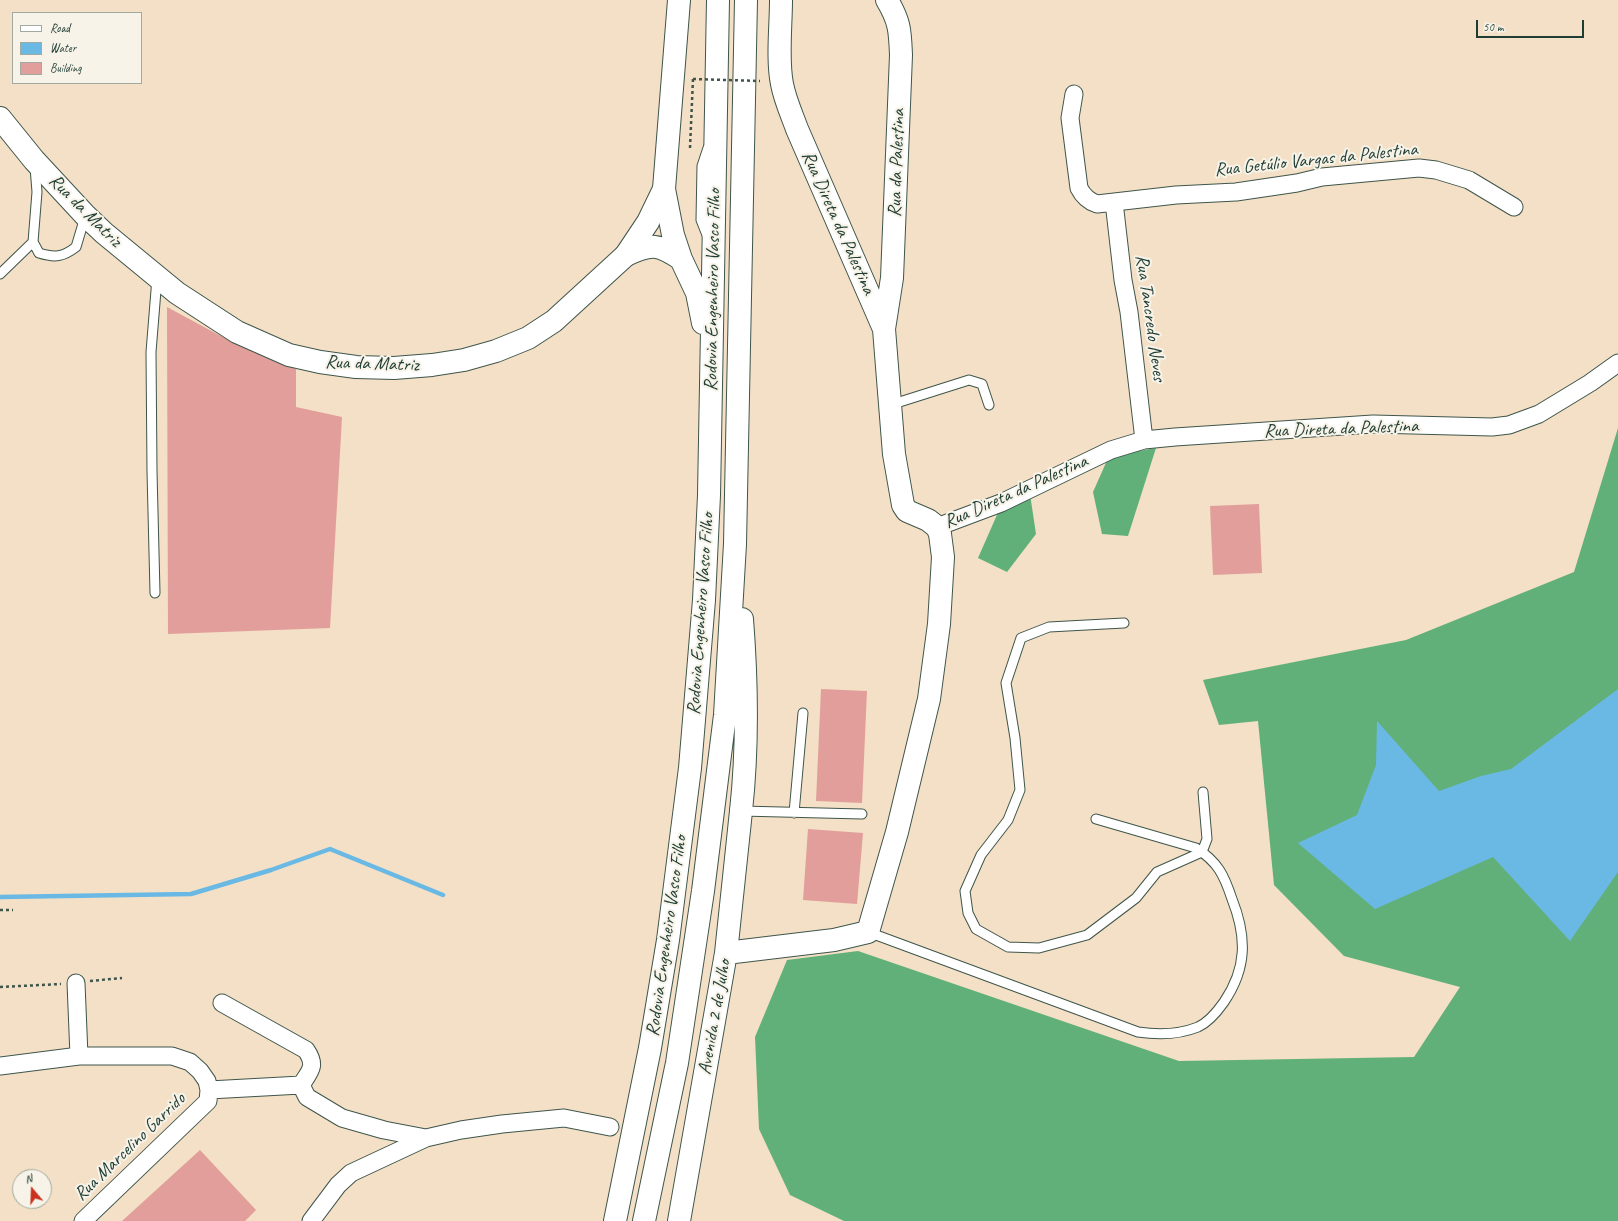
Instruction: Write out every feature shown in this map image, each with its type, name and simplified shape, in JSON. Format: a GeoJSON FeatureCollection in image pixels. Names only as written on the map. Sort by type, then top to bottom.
{"type":"FeatureCollection","features":[{"type":"Feature","properties":{"kind":"main road"},"geometry":{"type":"LineString","coordinates":[[679,0],[664,189],[672,230],[681,259],[697,293],[704,326],[703,434],[709,466]]}},
{"type":"Feature","properties":{"kind":"main road","name":"Rodovia Engenheiro Vasco Filho"},"geometry":{"type":"LineString","coordinates":[[615,1221],[652,1040],[668,940],[690,768],[704,600],[709,466],[718,0]]}},
{"type":"Feature","properties":{"kind":"main road","name":"Rodovia Engenheiro Vasco Filho"},"geometry":{"type":"LineString","coordinates":[[644,1221],[677,1064],[704,883],[725,715],[735,544],[746,0]]}},
{"type":"Feature","properties":{"kind":"main road","name":"Rua Direta da Palestina"},"geometry":{"type":"LineString","coordinates":[[781,0],[782,85],[797,129],[884,329],[894,454],[903,505],[907,511],[928,520],[937,527]]}},
{"type":"Feature","properties":{"kind":"main road","name":"Rua da Palestina"},"geometry":{"type":"LineString","coordinates":[[884,329],[892,278],[900,56],[900,30],[887,0]]}},
{"type":"Feature","properties":{"kind":"main road","name":"Rua da Matriz"},"geometry":{"type":"LineString","coordinates":[[0,118],[34,160],[104,234],[189,301],[237,332],[289,355],[348,366],[394,368],[432,365],[464,360],[496,351],[528,338],[554,321],[626,255],[648,222],[664,189]]}},
{"type":"Feature","properties":{"kind":"main road"},"geometry":{"type":"LineString","coordinates":[[626,255],[646,248],[655,247],[664,248],[681,259]]}},
{"type":"Feature","properties":{"kind":"main road"},"geometry":{"type":"LineString","coordinates":[[726,953],[834,940],[868,932],[897,832],[929,699],[939,624],[943,557],[940,534],[937,527]]}},
{"type":"Feature","properties":{"kind":"main road","name":"Avenida 2 de Julho"},"geometry":{"type":"LineString","coordinates":[[679,1221],[726,953],[747,745],[745,660],[735,544]]}},
{"type":"Feature","properties":{"kind":"main road"},"geometry":{"type":"LineString","coordinates":[[656,1166],[658,1210],[656,1221]]}},
{"type":"Feature","properties":{"kind":"street","name":"Rua Getúlio Vargas da Palestina"},"geometry":{"type":"LineString","coordinates":[[1074,94],[1070,118],[1079,188],[1083,195],[1091,202],[1096,204],[1176,195],[1236,192],[1297,183],[1322,177],[1419,168],[1442,171],[1469,180],[1514,207]]}},
{"type":"Feature","properties":{"kind":"street","name":"Rua Tancredo Neves"},"geometry":{"type":"LineString","coordinates":[[1114,202],[1144,440]]}},
{"type":"Feature","properties":{"kind":"street","name":"Rua Direta da Palestina"},"geometry":{"type":"LineString","coordinates":[[937,527],[1007,500],[1111,450],[1144,440],[1373,424],[1492,427],[1508,425],[1539,414],[1590,383],[1618,362]]}},
{"type":"Feature","properties":{"kind":"street"},"geometry":{"type":"LineString","coordinates":[[76,983],[79,1056]]}},
{"type":"Feature","properties":{"kind":"street"},"geometry":{"type":"LineString","coordinates":[[222,1003],[306,1050],[311,1057],[312,1067],[301,1085]]}},
{"type":"Feature","properties":{"kind":"street","name":"Rua Marcelino Garrido"},"geometry":{"type":"LineString","coordinates":[[0,1066],[79,1056],[172,1056],[190,1062],[200,1071],[207,1081],[209,1090],[208,1102],[83,1221]]}},
{"type":"Feature","properties":{"kind":"street"},"geometry":{"type":"LineString","coordinates":[[209,1090],[301,1085]]}},
{"type":"Feature","properties":{"kind":"street"},"geometry":{"type":"LineString","coordinates":[[301,1085],[307,1097],[342,1118],[384,1130],[426,1138]]}},
{"type":"Feature","properties":{"kind":"street"},"geometry":{"type":"LineString","coordinates":[[311,1221],[338,1185],[351,1173],[426,1138],[461,1130],[502,1124],[564,1118],[610,1126]]}},
{"type":"Feature","properties":{"kind":"lane"},"geometry":{"type":"LineString","coordinates":[[34,160],[37,192],[33,242],[39,253],[51,257],[60,256],[70,252],[76,247],[85,215]]}},
{"type":"Feature","properties":{"kind":"lane"},"geometry":{"type":"LineString","coordinates":[[0,274],[33,242]]}},
{"type":"Feature","properties":{"kind":"lane"},"geometry":{"type":"LineString","coordinates":[[155,593],[151,352],[157,277]]}},
{"type":"Feature","properties":{"kind":"lane"},"geometry":{"type":"LineString","coordinates":[[890,405],[969,380],[982,384],[989,405]]}},
{"type":"Feature","properties":{"kind":"lane"},"geometry":{"type":"LineString","coordinates":[[1124,623],[1049,627],[1021,638],[1006,683],[1015,738],[1020,790],[1008,820],[981,855],[964,891],[968,913],[976,929],[1008,947],[1039,948],[1087,935],[1136,898],[1157,872],[1202,852],[1207,839],[1204,792]]}},
{"type":"Feature","properties":{"kind":"lane"},"geometry":{"type":"LineString","coordinates":[[794,813],[803,713]]}},
{"type":"Feature","properties":{"kind":"lane"},"geometry":{"type":"LineString","coordinates":[[741,811],[862,814]]}},
{"type":"Feature","properties":{"kind":"lane"},"geometry":{"type":"LineString","coordinates":[[868,932],[1138,1032],[1158,1035],[1181,1032],[1199,1027],[1216,1014],[1232,990],[1239,974],[1243,957],[1243,938],[1236,909],[1219,867],[1196,848],[1096,819]]}},
{"type":"Feature","properties":{"kind":"path"},"geometry":{"type":"LineString","coordinates":[[690,148],[693,79],[760,81]]}},
{"type":"Feature","properties":{"kind":"path"},"geometry":{"type":"LineString","coordinates":[[0,910],[13,910]]}},
{"type":"Feature","properties":{"kind":"green space"},"geometry":{"type":"Polygon","coordinates":[[[1618,428],[1618,1221],[844,1221],[790,1195],[759,1129],[755,1037],[787,960],[858,951],[1179,1061],[1414,1057],[1460,987],[1344,956],[1274,885],[1258,721],[1219,725],[1203,680],[1406,640],[1574,572],[1618,428]]]}},
{"type":"Feature","properties":{"kind":"green space"},"geometry":{"type":"Polygon","coordinates":[[[1156,448],[1128,536],[1102,534],[1093,492],[1109,456],[1156,448]]]}},
{"type":"Feature","properties":{"kind":"green space"},"geometry":{"type":"Polygon","coordinates":[[[1030,494],[1036,534],[1007,572],[978,558],[1000,508],[1030,494]]]}},
{"type":"Feature","properties":{"kind":"water"},"geometry":{"type":"Polygon","coordinates":[[[1618,689],[1618,872],[1570,941],[1493,857],[1375,909],[1298,843],[1357,815],[1376,765],[1377,721],[1439,791],[1481,776],[1511,769],[1618,689]]]}},
{"type":"Feature","properties":{"kind":"building"},"geometry":{"type":"Polygon","coordinates":[[[167,307],[230,341],[296,369],[296,407],[342,417],[330,628],[168,634],[167,307]]]}},
{"type":"Feature","properties":{"kind":"building"},"geometry":{"type":"Polygon","coordinates":[[[1259,504],[1262,573],[1213,575],[1210,506],[1259,504]]]}},
{"type":"Feature","properties":{"kind":"building"},"geometry":{"type":"Polygon","coordinates":[[[821,689],[867,691],[862,803],[816,801],[821,689]]]}},
{"type":"Feature","properties":{"kind":"building"},"geometry":{"type":"Polygon","coordinates":[[[808,829],[863,833],[857,904],[803,900],[808,829]]]}},
{"type":"Feature","properties":{"kind":"building"},"geometry":{"type":"Polygon","coordinates":[[[200,1150],[256,1210],[245,1221],[122,1221],[200,1150]]]}},
{"type":"Feature","properties":{"kind":"waterway"},"geometry":{"type":"LineString","coordinates":[[0,897],[191,894],[271,870],[330,849],[443,895]]}}]}
